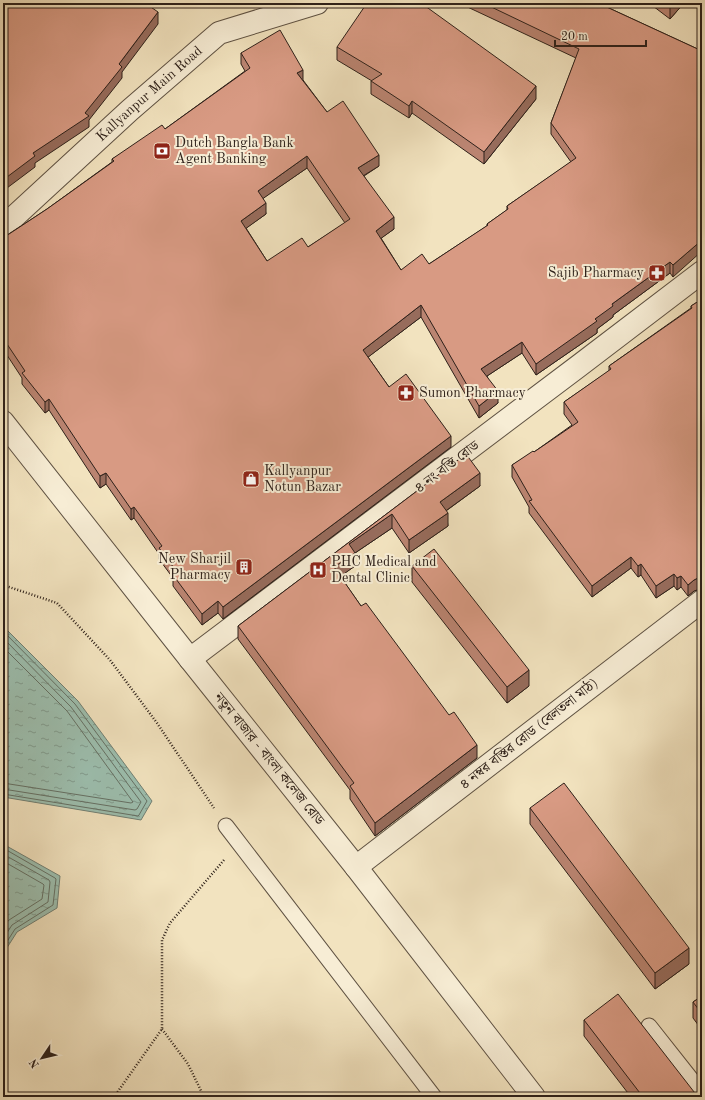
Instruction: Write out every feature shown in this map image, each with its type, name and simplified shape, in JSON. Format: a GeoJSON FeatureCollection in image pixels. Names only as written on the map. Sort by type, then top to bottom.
{"type":"FeatureCollection","features":[{"type":"Feature","properties":{"kind":"street","name":"Kallyanpur Main Road"},"geometry":{"type":"LineString","coordinates":[[3,224],[15,216],[130,110],[220,33],[317,3]]}},
{"type":"Feature","properties":{"kind":"street","name":"৪ নং বস্তি রোড"},"geometry":{"type":"LineString","coordinates":[[190,659],[516,415],[702,272]]}},
{"type":"Feature","properties":{"kind":"street","name":"নতুন বাজার - বাংলা কলেজ রোড"},"geometry":{"type":"LineString","coordinates":[[3,422],[356,867],[534,1097]]}},
{"type":"Feature","properties":{"kind":"street","name":"৪ নম্বর বস্তির রোড (বেলতলা মাঠ)"},"geometry":{"type":"LineString","coordinates":[[356,867],[702,601]]}},
{"type":"Feature","properties":{"kind":"lane"},"geometry":{"type":"LineString","coordinates":[[226,826],[434,1097]]}},
{"type":"Feature","properties":{"kind":"lane"},"geometry":{"type":"LineString","coordinates":[[649,1026],[702,1093]]}},
{"type":"Feature","properties":{"kind":"path"},"geometry":{"type":"LineString","coordinates":[[3,585],[57,603],[110,660],[157,723],[226,826],[230,854],[170,923],[162,940],[162,1028],[114,1097]]}},
{"type":"Feature","properties":{"kind":"path"},"geometry":{"type":"LineString","coordinates":[[162,1028],[188,1064],[204,1097]]}},
{"type":"Feature","properties":{"kind":"water"},"geometry":{"type":"Polygon","coordinates":[[[3,626],[78,701],[152,801],[141,820],[3,797],[3,626]]]}},
{"type":"Feature","properties":{"kind":"water"},"geometry":{"type":"Polygon","coordinates":[[[3,844],[60,876],[57,908],[17,932],[3,954],[3,844]]]}},
{"type":"Feature","properties":{"kind":"building"},"geometry":{"type":"Polygon","coordinates":[[[3,3],[145,3],[158,12],[119,64],[122,67],[85,113],[89,116],[33,153],[35,156],[3,180],[3,3]]]}},
{"type":"Feature","properties":{"kind":"building"},"geometry":{"type":"Polygon","coordinates":[[[367,3],[421,3],[536,86],[484,152],[412,101],[409,106],[371,81],[382,74],[337,47],[367,3]]]}},
{"type":"Feature","properties":{"kind":"building","name":"Kallyanpur Notun Bazar"},"geometry":{"type":"Polygon","coordinates":[[[483,3],[598,3],[702,51],[702,240],[673,265],[670,262],[612,304],[613,306],[595,319],[597,321],[536,364],[522,342],[481,369],[498,391],[479,406],[421,305],[363,350],[389,387],[406,374],[451,436],[223,607],[218,601],[202,614],[173,575],[177,572],[159,548],[162,546],[134,507],[131,509],[106,473],[100,476],[49,399],[45,402],[22,373],[25,371],[3,338],[3,238],[47,209],[114,161],[112,159],[162,125],[165,129],[250,68],[241,53],[280,30],[303,70],[297,73],[327,112],[343,101],[379,155],[358,168],[394,217],[376,231],[401,270],[422,254],[429,264],[488,225],[487,224],[508,209],[507,206],[576,158],[551,123],[579,49],[483,3]],[[307,156],[258,191],[266,203],[241,221],[267,261],[302,238],[308,247],[350,219],[307,156]]]}},
{"type":"Feature","properties":{"kind":"building"},"geometry":{"type":"Polygon","coordinates":[[[702,299],[702,578],[700,577],[694,580],[688,585],[681,576],[677,578],[674,574],[656,586],[641,564],[638,566],[631,557],[592,586],[529,501],[532,500],[512,465],[578,422],[564,402],[611,369],[609,366],[692,308],[691,306],[702,299]]]}},
{"type":"Feature","properties":{"kind":"building"},"geometry":{"type":"Polygon","coordinates":[[[466,454],[480,473],[440,502],[448,513],[409,540],[392,514],[349,544],[355,553],[334,567],[361,606],[366,603],[449,715],[454,712],[477,745],[375,823],[350,786],[354,783],[238,626],[466,454]]]}},
{"type":"Feature","properties":{"kind":"building"},"geometry":{"type":"Polygon","coordinates":[[[434,549],[529,670],[507,687],[412,566],[434,549]]]}},
{"type":"Feature","properties":{"kind":"building"},"geometry":{"type":"Polygon","coordinates":[[[564,783],[689,948],[655,973],[530,808],[564,783]]]}},
{"type":"Feature","properties":{"kind":"building"},"geometry":{"type":"Polygon","coordinates":[[[618,994],[698,1097],[643,1097],[584,1020],[618,994]]]}},
{"type":"Feature","properties":{"kind":"building"},"geometry":{"type":"Polygon","coordinates":[[[702,996],[702,1014],[693,1002],[702,996]]]}},
{"type":"Feature","properties":{"kind":"place","name":"Dutch Bangla Bank Agent Banking"},"geometry":{"type":"Point","coordinates":[162,151]}},
{"type":"Feature","properties":{"kind":"place","name":"Sajib Pharmacy"},"geometry":{"type":"Point","coordinates":[657,273]}},
{"type":"Feature","properties":{"kind":"place","name":"Sumon Pharmacy"},"geometry":{"type":"Point","coordinates":[406,393]}},
{"type":"Feature","properties":{"kind":"place","name":"Kallyanpur Notun Bazar"},"geometry":{"type":"Point","coordinates":[251,479]}},
{"type":"Feature","properties":{"kind":"place","name":"New Sharjil Pharmacy"},"geometry":{"type":"Point","coordinates":[244,567]}},
{"type":"Feature","properties":{"kind":"place","name":"PHC Medical and Dental Clinic"},"geometry":{"type":"Point","coordinates":[318,570]}}]}
